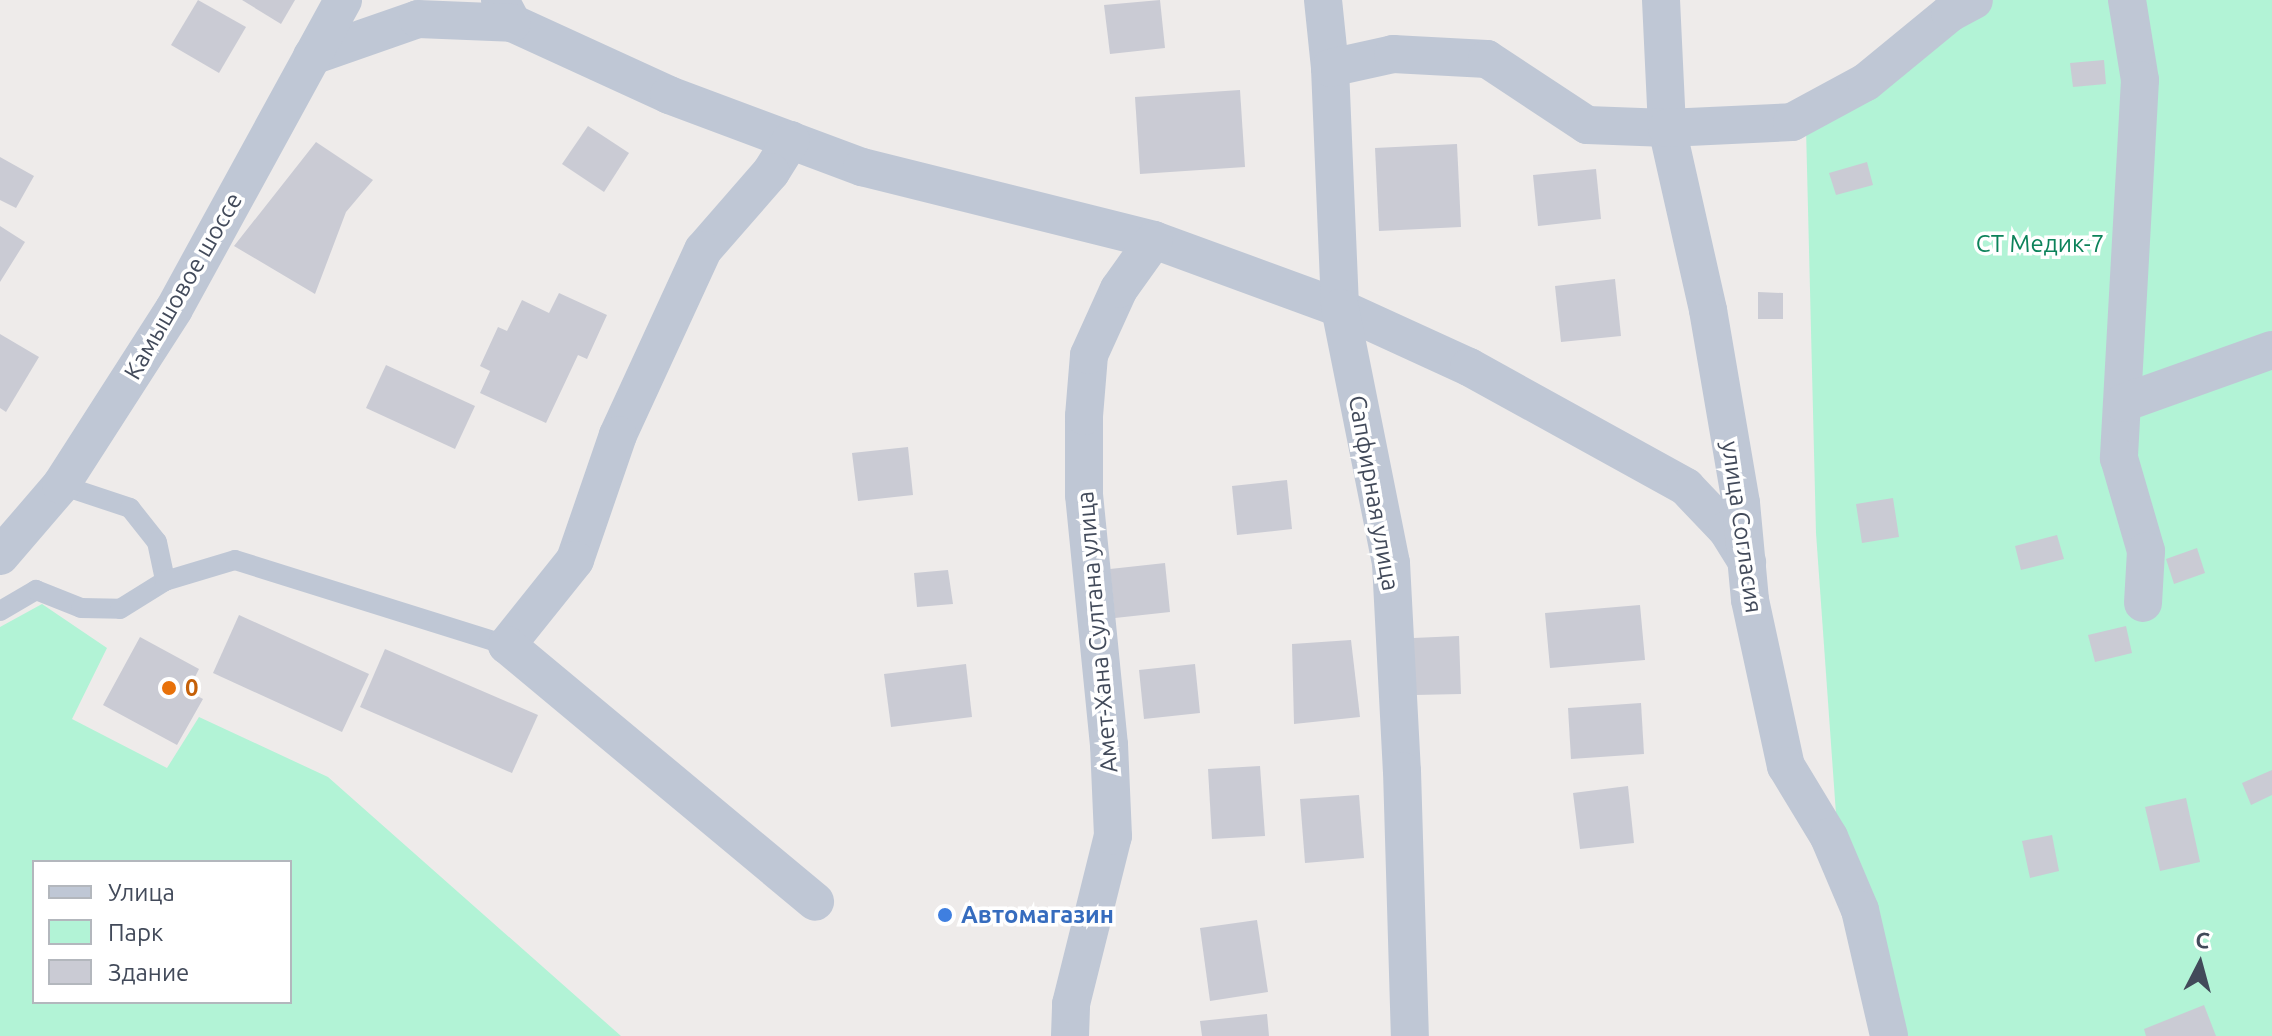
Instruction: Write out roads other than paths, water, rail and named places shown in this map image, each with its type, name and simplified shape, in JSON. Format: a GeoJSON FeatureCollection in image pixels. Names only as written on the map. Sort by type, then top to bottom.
{"type":"FeatureCollection","features":[{"type":"Feature","properties":{"kind":"street","name":"Камышовое шоссе"},"geometry":{"type":"LineString","coordinates":[[0,556],[61,485],[174,309],[343,0]]}},
{"type":"Feature","properties":{"kind":"street","name":"Сапфирная улица"},"geometry":{"type":"LineString","coordinates":[[1323,0],[1330,68],[1340,308],[1391,563],[1402,771],[1410,1036]]}},
{"type":"Feature","properties":{"kind":"street","name":"улица Согласия"},"geometry":{"type":"LineString","coordinates":[[1661,0],[1667,128],[1708,310],[1741,503],[1750,600],[1786,766],[1829,837],[1860,910],[1889,1036]]}},
{"type":"Feature","properties":{"kind":"street"},"geometry":{"type":"LineString","coordinates":[[2127,0],[2140,80],[2119,458],[2146,551],[2143,603]]}},
{"type":"Feature","properties":{"kind":"street"},"geometry":{"type":"LineString","coordinates":[[1330,68],[1393,54],[1487,59],[1587,125],[1667,128],[1792,122],[1866,82],[1959,4]]}},
{"type":"Feature","properties":{"kind":"street"},"geometry":{"type":"LineString","coordinates":[[312,56],[418,19],[506,11],[669,95],[862,167],[1154,240],[1340,308],[1469,367],[1686,487],[1727,530],[1747,562]]}},
{"type":"Feature","properties":{"kind":"street"},"geometry":{"type":"LineString","coordinates":[[791,140],[771,172],[703,250],[618,435],[575,560],[507,645],[815,902]]}},
{"type":"Feature","properties":{"kind":"street","name":"Амет-Хана Султана улица"},"geometry":{"type":"LineString","coordinates":[[1070,1036],[1071,1004],[1113,836],[1109,745],[1084,495],[1089,355],[1119,289],[1154,240]]}},
{"type":"Feature","properties":{"kind":"street"},"geometry":{"type":"LineString","coordinates":[[2123,403],[2272,350]]}},
{"type":"Feature","properties":{"kind":"lane"},"geometry":{"type":"LineString","coordinates":[[61,485],[130,508],[157,542],[165,581]]}},
{"type":"Feature","properties":{"kind":"lane"},"geometry":{"type":"LineString","coordinates":[[0,611],[36,590],[81,608],[120,609],[165,581],[235,560],[507,645]]}},
{"type":"Feature","properties":{"kind":"place","name":"0"},"geometry":{"type":"Point","coordinates":[169,688]}},
{"type":"Feature","properties":{"kind":"place","name":"Автомагазин"},"geometry":{"type":"Point","coordinates":[945,915]}},
{"type":"Feature","properties":{"kind":"park label","name":"СТ Медик-7"},"geometry":{"type":"Point","coordinates":[2040,244]}}]}
